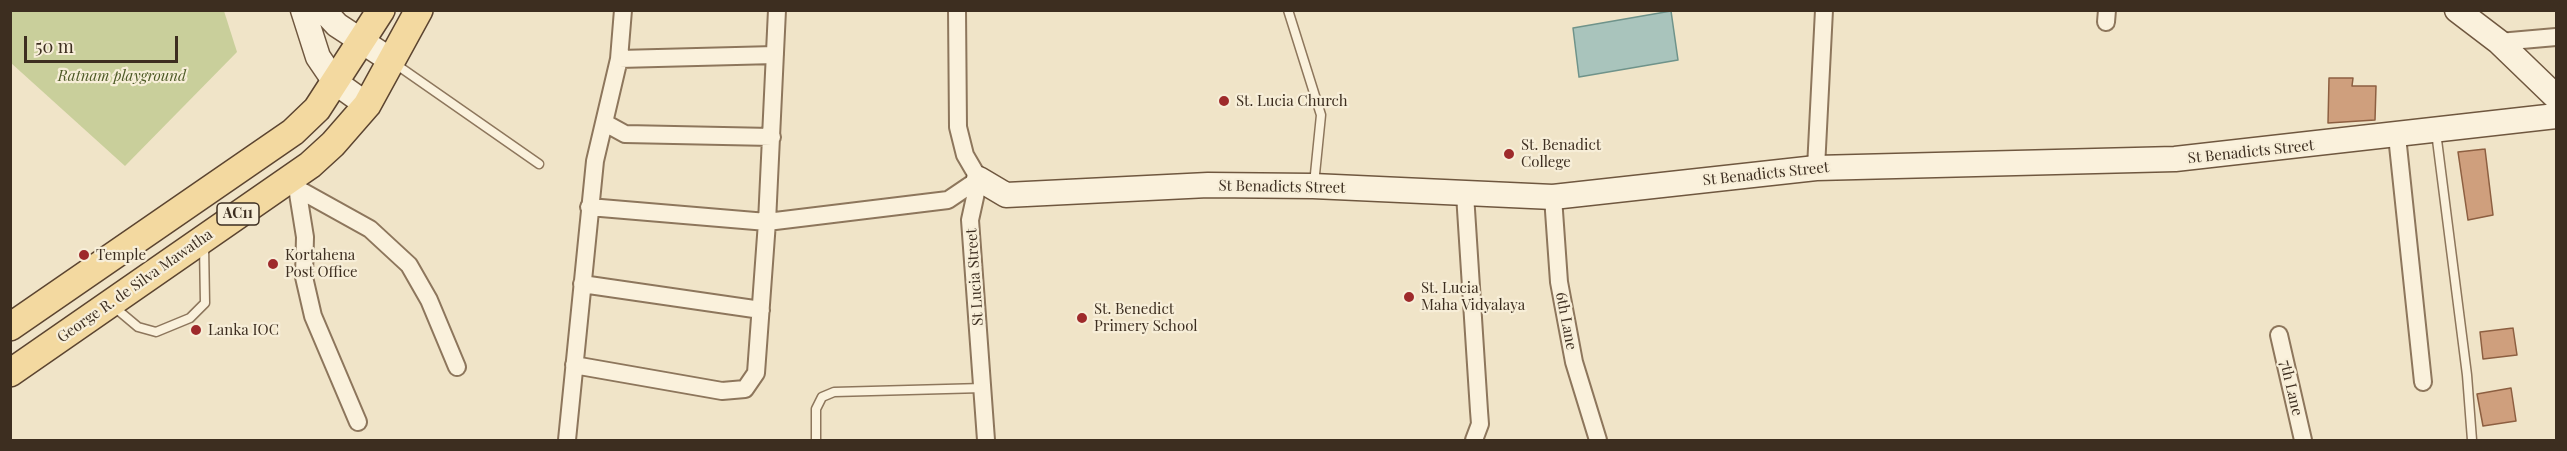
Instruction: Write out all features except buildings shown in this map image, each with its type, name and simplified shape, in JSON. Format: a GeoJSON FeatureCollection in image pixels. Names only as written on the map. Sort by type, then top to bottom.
{"type":"FeatureCollection","features":[{"type":"Feature","properties":{"kind":"main road","name":"AC11"},"geometry":{"type":"LineString","coordinates":[[10,327],[293,132],[317,109],[362,43],[381,10]]}},
{"type":"Feature","properties":{"kind":"main road","name":"George R. de Silva Mawatha"},"geometry":{"type":"LineString","coordinates":[[10,373],[203,238],[296,182],[367,105],[419,10]]}},
{"type":"Feature","properties":{"kind":"street"},"geometry":{"type":"LineString","coordinates":[[303,10],[318,57],[335,82],[367,105]]}},
{"type":"Feature","properties":{"kind":"street"},"geometry":{"type":"LineString","coordinates":[[323,10],[337,25],[392,61]]}},
{"type":"Feature","properties":{"kind":"street"},"geometry":{"type":"LineString","coordinates":[[567,441],[589,207],[595,161],[619,59],[623,10]]}},
{"type":"Feature","properties":{"kind":"street"},"geometry":{"type":"LineString","coordinates":[[574,366],[722,391],[745,389],[756,373],[772,137],[777,10]]}},
{"type":"Feature","properties":{"kind":"street"},"geometry":{"type":"LineString","coordinates":[[589,207],[767,222],[948,200],[979,179],[965,155],[958,127],[957,10]]}},
{"type":"Feature","properties":{"kind":"street"},"geometry":{"type":"LineString","coordinates":[[1816,168],[1824,10]]}},
{"type":"Feature","properties":{"kind":"street"},"geometry":{"type":"LineString","coordinates":[[2457,10],[2499,42],[2556,97]]}},
{"type":"Feature","properties":{"kind":"street"},"geometry":{"type":"LineString","coordinates":[[2499,42],[2556,37]]}},
{"type":"Feature","properties":{"kind":"street"},"geometry":{"type":"LineString","coordinates":[[619,59],[775,55]]}},
{"type":"Feature","properties":{"kind":"street","name":"St Benadicts Street"},"geometry":{"type":"LineString","coordinates":[[979,179],[1006,195],[1208,185],[1313,186],[1553,198],[1816,168],[2175,159],[2397,136],[2556,116]]}},
{"type":"Feature","properties":{"kind":"street"},"geometry":{"type":"LineString","coordinates":[[605,123],[625,134],[772,137]]}},
{"type":"Feature","properties":{"kind":"street"},"geometry":{"type":"LineString","coordinates":[[2397,136],[2423,382]]}},
{"type":"Feature","properties":{"kind":"street","name":"St Lucia Street"},"geometry":{"type":"LineString","coordinates":[[979,179],[970,220],[986,441]]}},
{"type":"Feature","properties":{"kind":"street"},"geometry":{"type":"LineString","coordinates":[[296,182],[370,229],[409,265],[429,300],[457,367]]}},
{"type":"Feature","properties":{"kind":"street"},"geometry":{"type":"LineString","coordinates":[[296,182],[305,237],[304,278],[311,306],[358,422]]}},
{"type":"Feature","properties":{"kind":"street"},"geometry":{"type":"LineString","coordinates":[[1465,194],[1480,424],[1474,441]]}},
{"type":"Feature","properties":{"kind":"street","name":"6th Lane"},"geometry":{"type":"LineString","coordinates":[[1553,198],[1559,282],[1574,362],[1598,441]]}},
{"type":"Feature","properties":{"kind":"street"},"geometry":{"type":"LineString","coordinates":[[582,284],[760,310]]}},
{"type":"Feature","properties":{"kind":"street","name":"7th Lane"},"geometry":{"type":"LineString","coordinates":[[2279,335],[2303,441]]}},
{"type":"Feature","properties":{"kind":"lane"},"geometry":{"type":"LineString","coordinates":[[1288,10],[1321,115],[1313,186]]}},
{"type":"Feature","properties":{"kind":"lane"},"geometry":{"type":"LineString","coordinates":[[392,61],[539,164]]}},
{"type":"Feature","properties":{"kind":"lane"},"geometry":{"type":"LineString","coordinates":[[2436,131],[2467,375],[2472,441]]}},
{"type":"Feature","properties":{"kind":"lane"},"geometry":{"type":"LineString","coordinates":[[111,304],[138,327],[156,332],[190,318],[204,303],[203,238]]}},
{"type":"Feature","properties":{"kind":"lane"},"geometry":{"type":"LineString","coordinates":[[816,441],[816,409],[822,397],[834,392],[983,388]]}},
{"type":"Feature","properties":{"kind":"green space","name":"Ratnam playground"},"geometry":{"type":"Polygon","coordinates":[[[11,10],[224,11],[237,52],[125,166],[11,63],[11,10]]]}},
{"type":"Feature","properties":{"kind":"water"},"geometry":{"type":"Polygon","coordinates":[[[1671,11],[1678,60],[1579,77],[1573,28],[1671,11]]]}},
{"type":"Feature","properties":{"kind":"place","name":"St. Lucia Church"},"geometry":{"type":"Point","coordinates":[1224,101]}},
{"type":"Feature","properties":{"kind":"place","name":"St. Benadict College"},"geometry":{"type":"Point","coordinates":[1509,154]}},
{"type":"Feature","properties":{"kind":"place","name":"Temple"},"geometry":{"type":"Point","coordinates":[84,255]}},
{"type":"Feature","properties":{"kind":"place","name":"Kortahena Post Office"},"geometry":{"type":"Point","coordinates":[273,264]}},
{"type":"Feature","properties":{"kind":"place","name":"St. Lucia Maha Vidyalaya"},"geometry":{"type":"Point","coordinates":[1409,297]}},
{"type":"Feature","properties":{"kind":"place","name":"St. Benedict Primery School"},"geometry":{"type":"Point","coordinates":[1082,318]}},
{"type":"Feature","properties":{"kind":"place","name":"Lanka IOC"},"geometry":{"type":"Point","coordinates":[196,330]}}]}
